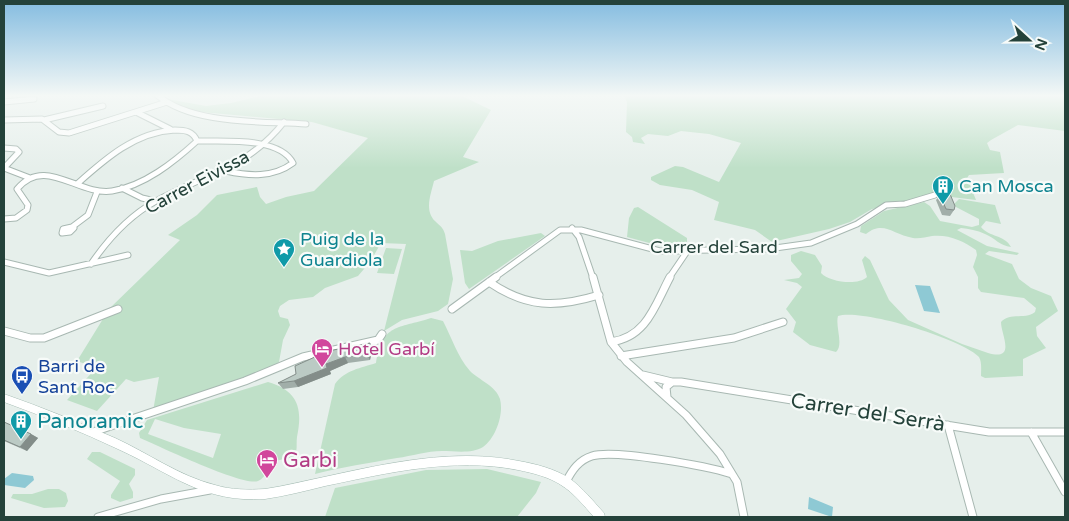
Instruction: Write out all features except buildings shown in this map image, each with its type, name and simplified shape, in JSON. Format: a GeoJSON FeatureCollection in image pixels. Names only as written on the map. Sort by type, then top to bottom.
{"type":"FeatureCollection","features":[{"type":"Feature","properties":{"kind":"street"},"geometry":{"type":"LineString","coordinates":[[4,120],[46,119]]}},
{"type":"Feature","properties":{"kind":"street"},"geometry":{"type":"LineString","coordinates":[[43,120],[59,132],[69,133],[114,119]]}},
{"type":"Feature","properties":{"kind":"street"},"geometry":{"type":"LineString","coordinates":[[152,119],[170,129],[192,132],[197,141]]}},
{"type":"Feature","properties":{"kind":"street"},"geometry":{"type":"LineString","coordinates":[[245,119],[306,124]]}},
{"type":"Feature","properties":{"kind":"street","name":"Carrer Eivissa"},"geometry":{"type":"LineString","coordinates":[[91,264],[101,249],[124,225],[155,201],[226,170],[264,143],[284,122]]}},
{"type":"Feature","properties":{"kind":"street"},"geometry":{"type":"LineString","coordinates":[[77,184],[107,156],[128,143],[170,129]]}},
{"type":"Feature","properties":{"kind":"street"},"geometry":{"type":"LineString","coordinates":[[4,219],[16,218],[27,210],[28,205],[17,190],[30,178],[42,174],[97,192],[122,188],[158,171],[197,141],[264,143],[290,157],[293,163],[279,170],[249,175],[226,170]]}},
{"type":"Feature","properties":{"kind":"street"},"geometry":{"type":"LineString","coordinates":[[4,148],[16,149],[19,152],[4,168],[30,178]]}},
{"type":"Feature","properties":{"kind":"street"},"geometry":{"type":"LineString","coordinates":[[122,188],[132,192],[142,200],[155,201]]}},
{"type":"Feature","properties":{"kind":"street"},"geometry":{"type":"LineString","coordinates":[[72,227],[88,215],[97,192]]}},
{"type":"Feature","properties":{"kind":"street","name":"Carrer del Sard"},"geometry":{"type":"LineString","coordinates":[[572,228],[660,252],[768,249],[811,243],[857,224],[886,205],[905,204],[935,195]]}},
{"type":"Feature","properties":{"kind":"street"},"geometry":{"type":"LineString","coordinates":[[452,309],[560,230],[572,228],[579,237],[599,295],[611,342],[621,356],[667,397],[720,454],[734,475],[744,517]]}},
{"type":"Feature","properties":{"kind":"street"},"geometry":{"type":"LineString","coordinates":[[611,342],[627,340],[637,334],[648,318],[670,276],[688,250]]}},
{"type":"Feature","properties":{"kind":"street"},"geometry":{"type":"LineString","coordinates":[[4,262],[17,264],[42,273],[128,255]]}},
{"type":"Feature","properties":{"kind":"street"},"geometry":{"type":"LineString","coordinates":[[489,282],[506,293],[539,305],[556,306],[575,303],[599,295]]}},
{"type":"Feature","properties":{"kind":"street"},"geometry":{"type":"LineString","coordinates":[[4,331],[33,339],[63,332],[118,309]]}},
{"type":"Feature","properties":{"kind":"street"},"geometry":{"type":"LineString","coordinates":[[621,356],[734,338],[783,322]]}},
{"type":"Feature","properties":{"kind":"street"},"geometry":{"type":"LineString","coordinates":[[93,432],[246,381],[303,357],[378,340],[382,334]]}},
{"type":"Feature","properties":{"kind":"street","name":"Carrer del Serrà"},"geometry":{"type":"LineString","coordinates":[[640,374],[672,382],[696,384],[989,432],[1065,432]]}},
{"type":"Feature","properties":{"kind":"street"},"geometry":{"type":"LineString","coordinates":[[667,397],[666,387],[672,382]]}},
{"type":"Feature","properties":{"kind":"street"},"geometry":{"type":"LineString","coordinates":[[4,398],[59,417],[199,484],[241,494],[269,494],[383,470],[464,460],[522,467],[543,472],[566,482],[600,517]]}},
{"type":"Feature","properties":{"kind":"street"},"geometry":{"type":"LineString","coordinates":[[948,425],[973,517]]}},
{"type":"Feature","properties":{"kind":"street"},"geometry":{"type":"LineString","coordinates":[[1031,432],[1065,492]]}},
{"type":"Feature","properties":{"kind":"street"},"geometry":{"type":"LineString","coordinates":[[566,482],[575,464],[597,454],[606,453],[713,468],[734,475]]}},
{"type":"Feature","properties":{"kind":"street"},"geometry":{"type":"LineString","coordinates":[[713,468],[720,463],[720,454]]}},
{"type":"Feature","properties":{"kind":"street"},"geometry":{"type":"LineString","coordinates":[[98,517],[161,499],[216,489]]}},
{"type":"Feature","properties":{"kind":"green space"},"geometry":{"type":"Polygon","coordinates":[[[282,119],[485,119],[463,157],[479,162],[434,181],[430,196],[430,212],[444,232],[453,279],[448,304],[438,311],[402,320],[384,331],[406,244],[381,243],[370,262],[358,276],[325,288],[313,297],[289,300],[280,306],[278,311],[280,317],[288,319],[290,325],[283,340],[279,362],[269,368],[153,411],[159,377],[134,382],[126,379],[97,411],[67,400],[96,368],[77,361],[106,314],[120,310],[121,306],[110,308],[180,240],[168,235],[197,215],[217,195],[257,187],[260,197],[266,204],[286,197],[314,191],[368,138],[312,122],[282,119]]]}},
{"type":"Feature","properties":{"kind":"green space"},"geometry":{"type":"Polygon","coordinates":[[[626,119],[1065,119],[1065,131],[1018,125],[987,143],[990,150],[1000,152],[1004,173],[969,175],[967,178],[976,200],[935,195],[918,202],[872,209],[850,222],[829,229],[772,242],[755,230],[714,220],[719,202],[692,190],[660,185],[651,180],[651,177],[675,166],[683,167],[719,182],[741,143],[709,134],[681,131],[668,136],[648,134],[641,138],[645,144],[633,142],[632,137],[626,132],[626,119]]]}},
{"type":"Feature","properties":{"kind":"green space"},"geometry":{"type":"Polygon","coordinates":[[[959,199],[995,205],[1001,224],[986,221],[981,227],[988,233],[1005,240],[1011,247],[970,229],[961,228],[957,230],[987,246],[1019,253],[1017,255],[989,251],[985,254],[1012,264],[1019,279],[1031,288],[1051,296],[1058,311],[1036,327],[1037,336],[1046,348],[1023,359],[1023,376],[985,378],[981,376],[979,357],[969,350],[933,334],[867,316],[838,316],[839,345],[836,352],[810,345],[793,332],[796,322],[786,309],[802,287],[797,283],[784,280],[799,278],[802,274],[791,261],[791,255],[801,251],[815,255],[822,266],[821,273],[830,279],[844,282],[863,280],[867,277],[862,260],[865,256],[870,260],[889,300],[908,320],[962,344],[988,353],[1002,353],[1005,350],[1005,345],[1001,322],[1009,317],[1027,316],[1035,312],[1036,308],[1024,298],[981,292],[978,288],[978,277],[973,267],[977,255],[976,250],[961,241],[944,236],[913,238],[884,228],[872,230],[866,234],[860,232],[861,226],[884,211],[924,202],[930,206],[940,221],[972,227],[979,225],[979,219],[956,207],[954,204],[959,199]]]}},
{"type":"Feature","properties":{"kind":"green space"},"geometry":{"type":"Polygon","coordinates":[[[638,207],[687,238],[687,244],[653,244],[627,237],[629,218],[634,208],[638,207]]]}},
{"type":"Feature","properties":{"kind":"green space"},"geometry":{"type":"Polygon","coordinates":[[[541,233],[545,236],[469,289],[465,283],[460,250],[472,251],[498,241],[541,233]]]}},
{"type":"Feature","properties":{"kind":"green space"},"geometry":{"type":"Polygon","coordinates":[[[386,248],[402,249],[394,274],[377,273],[386,248]]]}},
{"type":"Feature","properties":{"kind":"green space"},"geometry":{"type":"Polygon","coordinates":[[[431,318],[443,321],[465,365],[498,394],[501,412],[492,438],[483,447],[474,451],[431,452],[315,474],[335,384],[348,373],[376,363],[383,341],[393,330],[431,318]]]}},
{"type":"Feature","properties":{"kind":"green space"},"geometry":{"type":"Polygon","coordinates":[[[268,382],[286,390],[296,402],[299,427],[296,452],[294,457],[275,461],[258,481],[236,478],[140,438],[139,433],[147,420],[268,382]],[[155,419],[148,434],[213,458],[221,434],[184,428],[155,419]]]}},
{"type":"Feature","properties":{"kind":"green space"},"geometry":{"type":"Polygon","coordinates":[[[92,452],[100,452],[135,469],[135,475],[129,484],[133,492],[133,498],[120,502],[111,498],[120,481],[87,459],[92,452]]]}},
{"type":"Feature","properties":{"kind":"green space"},"geometry":{"type":"Polygon","coordinates":[[[487,469],[541,482],[536,493],[517,517],[325,517],[335,488],[426,470],[487,469]]]}},
{"type":"Feature","properties":{"kind":"green space"},"geometry":{"type":"Polygon","coordinates":[[[48,489],[59,489],[66,493],[68,501],[65,507],[44,508],[11,498],[13,494],[32,494],[48,489]]]}},
{"type":"Feature","properties":{"kind":"water"},"geometry":{"type":"Polygon","coordinates":[[[915,285],[930,286],[940,313],[924,311],[915,285]]]}},
{"type":"Feature","properties":{"kind":"water"},"geometry":{"type":"Polygon","coordinates":[[[12,473],[33,476],[34,480],[25,488],[4,485],[4,479],[12,473]]]}},
{"type":"Feature","properties":{"kind":"water"},"geometry":{"type":"Polygon","coordinates":[[[809,497],[833,507],[832,517],[808,509],[809,497]]]}},
{"type":"Feature","properties":{"kind":"place","name":"Can Mosca"},"geometry":{"type":"Point","coordinates":[943,205]}},
{"type":"Feature","properties":{"kind":"place","name":"Puig de la Guardiola"},"geometry":{"type":"Point","coordinates":[284,268]}},
{"type":"Feature","properties":{"kind":"place","name":"Hotel Garbí"},"geometry":{"type":"Point","coordinates":[322,368]}},
{"type":"Feature","properties":{"kind":"place","name":"Barri de Sant Roc"},"geometry":{"type":"Point","coordinates":[22,395]}},
{"type":"Feature","properties":{"kind":"place","name":"Panoramic"},"geometry":{"type":"Point","coordinates":[21,440]}},
{"type":"Feature","properties":{"kind":"place","name":"Garbi"},"geometry":{"type":"Point","coordinates":[267,479]}}]}
